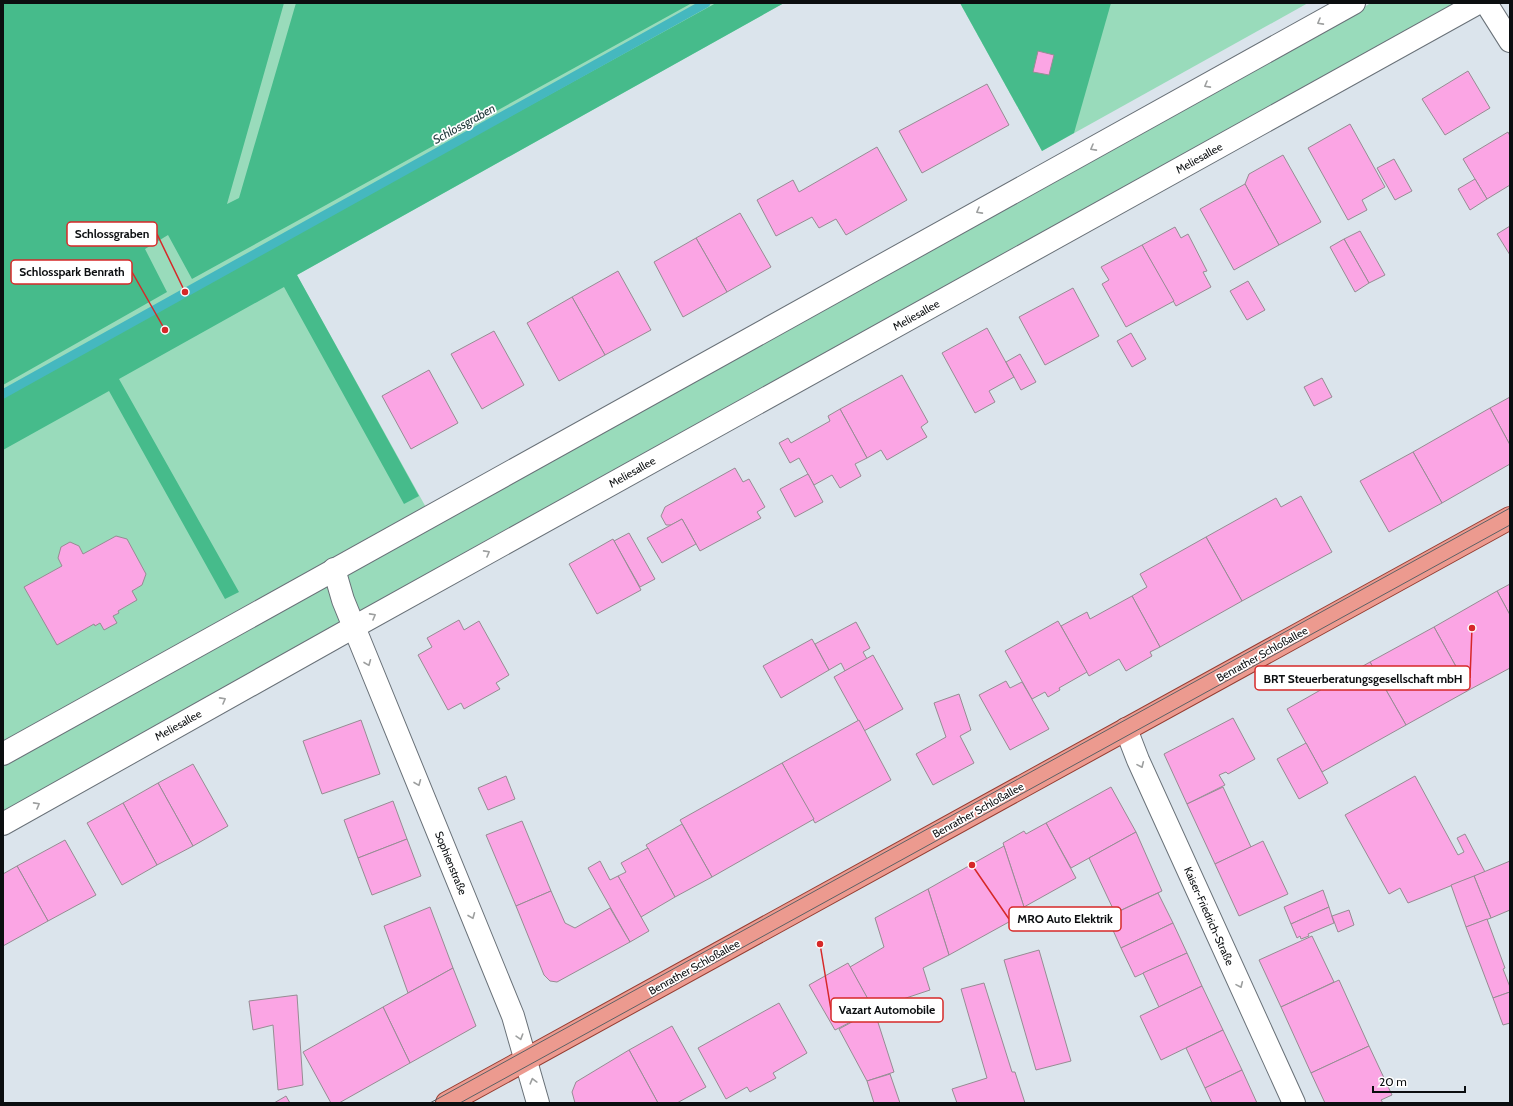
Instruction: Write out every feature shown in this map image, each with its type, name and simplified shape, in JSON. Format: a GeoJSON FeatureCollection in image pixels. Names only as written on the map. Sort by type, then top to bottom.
{"type":"FeatureCollection","features":[{"type":"Feature","properties":{"kind":"main road","name":"Benrather Schloßallee"},"geometry":{"type":"LineString","coordinates":[[447,1103],[1510,518]]}},
{"type":"Feature","properties":{"kind":"street"},"geometry":{"type":"LineString","coordinates":[[3,754],[1354,3]]}},
{"type":"Feature","properties":{"kind":"street","name":"Meliesallee"},"geometry":{"type":"LineString","coordinates":[[3,824],[354,627],[1478,3]]}},
{"type":"Feature","properties":{"kind":"street"},"geometry":{"type":"LineString","coordinates":[[1486,3],[1510,41]]}},
{"type":"Feature","properties":{"kind":"street"},"geometry":{"type":"LineString","coordinates":[[334,569],[343,600],[354,627]]}},
{"type":"Feature","properties":{"kind":"street","name":"Sophienstraße"},"geometry":{"type":"LineString","coordinates":[[354,627],[513,1016],[527,1059],[538,1103]]}},
{"type":"Feature","properties":{"kind":"street","name":"Kaiser-Friedrich-Straße"},"geometry":{"type":"LineString","coordinates":[[1126,729],[1294,1103]]}},
{"type":"Feature","properties":{"kind":"green space"},"geometry":{"type":"Polygon","coordinates":[[[3,3],[784,3],[297,275],[428,511],[3,747],[3,3]]]}},
{"type":"Feature","properties":{"kind":"green space"},"geometry":{"type":"Polygon","coordinates":[[[3,3],[284,3],[227,204],[239,198],[296,3],[692,3],[192,279],[168,235],[145,249],[167,292],[3,385],[3,3]]]}},
{"type":"Feature","properties":{"kind":"green space"},"geometry":{"type":"Polygon","coordinates":[[[716,3],[784,3],[297,275],[419,496],[404,504],[284,287],[119,379],[239,592],[225,599],[109,391],[3,450],[3,398],[196,289],[716,3]]]}},
{"type":"Feature","properties":{"kind":"green space"},"geometry":{"type":"Polygon","coordinates":[[[960,3],[1308,3],[1042,151],[960,3]]]}},
{"type":"Feature","properties":{"kind":"green space"},"geometry":{"type":"Polygon","coordinates":[[[960,3],[1111,3],[1074,133],[1042,151],[960,3]]]}},
{"type":"Feature","properties":{"kind":"green space"},"geometry":{"type":"Polygon","coordinates":[[[1371,3],[1457,3],[3,814],[3,765],[1371,3]]]}},
{"type":"Feature","properties":{"kind":"building"},"geometry":{"type":"Polygon","coordinates":[[[1038,51],[1054,55],[1049,75],[1033,72],[1038,51]]]}},
{"type":"Feature","properties":{"kind":"building"},"geometry":{"type":"Polygon","coordinates":[[[1468,71],[1490,108],[1445,135],[1422,99],[1468,71]]]}},
{"type":"Feature","properties":{"kind":"building"},"geometry":{"type":"Polygon","coordinates":[[[987,84],[1009,125],[922,173],[899,131],[987,84]]]}},
{"type":"Feature","properties":{"kind":"building"},"geometry":{"type":"Polygon","coordinates":[[[1350,124],[1385,187],[1362,200],[1367,210],[1348,220],[1308,148],[1350,124]]]}},
{"type":"Feature","properties":{"kind":"building"},"geometry":{"type":"Polygon","coordinates":[[[1508,132],[1510,136],[1510,185],[1487,199],[1463,159],[1508,132]]]}},
{"type":"Feature","properties":{"kind":"building"},"geometry":{"type":"Polygon","coordinates":[[[877,147],[907,200],[846,235],[836,219],[819,228],[812,217],[776,236],[757,200],[793,180],[799,192],[877,147]]]}},
{"type":"Feature","properties":{"kind":"building"},"geometry":{"type":"Polygon","coordinates":[[[1283,155],[1321,222],[1279,245],[1245,184],[1249,174],[1283,155]]]}},
{"type":"Feature","properties":{"kind":"building"},"geometry":{"type":"Polygon","coordinates":[[[1394,159],[1412,191],[1395,200],[1377,168],[1394,159]]]}},
{"type":"Feature","properties":{"kind":"building"},"geometry":{"type":"Polygon","coordinates":[[[1475,179],[1487,199],[1470,210],[1458,189],[1475,179]]]}},
{"type":"Feature","properties":{"kind":"building"},"geometry":{"type":"Polygon","coordinates":[[[1245,184],[1279,245],[1234,270],[1200,209],[1245,184]]]}},
{"type":"Feature","properties":{"kind":"building"},"geometry":{"type":"Polygon","coordinates":[[[740,213],[771,267],[727,292],[696,238],[740,213]]]}},
{"type":"Feature","properties":{"kind":"building"},"geometry":{"type":"Polygon","coordinates":[[[1510,226],[1510,255],[1497,234],[1510,226]]]}},
{"type":"Feature","properties":{"kind":"building"},"geometry":{"type":"Polygon","coordinates":[[[1175,227],[1181,238],[1188,234],[1207,271],[1203,272],[1211,287],[1176,306],[1142,245],[1175,227]]]}},
{"type":"Feature","properties":{"kind":"building"},"geometry":{"type":"Polygon","coordinates":[[[1360,231],[1385,275],[1369,283],[1344,239],[1360,231]]]}},
{"type":"Feature","properties":{"kind":"building"},"geometry":{"type":"Polygon","coordinates":[[[696,238],[727,292],[683,317],[654,262],[696,238]]]}},
{"type":"Feature","properties":{"kind":"building"},"geometry":{"type":"Polygon","coordinates":[[[1344,239],[1369,283],[1355,292],[1330,247],[1344,239]]]}},
{"type":"Feature","properties":{"kind":"building"},"geometry":{"type":"Polygon","coordinates":[[[1142,245],[1174,301],[1126,327],[1102,284],[1109,280],[1101,267],[1142,245]]]}},
{"type":"Feature","properties":{"kind":"building"},"geometry":{"type":"Polygon","coordinates":[[[618,271],[651,330],[605,355],[572,297],[618,271]]]}},
{"type":"Feature","properties":{"kind":"building"},"geometry":{"type":"Polygon","coordinates":[[[1248,281],[1265,310],[1247,320],[1230,291],[1248,281]]]}},
{"type":"Feature","properties":{"kind":"building"},"geometry":{"type":"Polygon","coordinates":[[[1073,288],[1099,336],[1045,365],[1019,317],[1073,288]]]}},
{"type":"Feature","properties":{"kind":"building"},"geometry":{"type":"Polygon","coordinates":[[[572,297],[605,355],[559,381],[527,323],[572,297]]]}},
{"type":"Feature","properties":{"kind":"building"},"geometry":{"type":"Polygon","coordinates":[[[987,328],[1014,377],[989,391],[995,402],[975,413],[942,353],[987,328]]]}},
{"type":"Feature","properties":{"kind":"building"},"geometry":{"type":"Polygon","coordinates":[[[494,331],[524,385],[482,409],[451,354],[494,331]]]}},
{"type":"Feature","properties":{"kind":"building"},"geometry":{"type":"Polygon","coordinates":[[[1131,333],[1146,359],[1132,367],[1117,341],[1131,333]]]}},
{"type":"Feature","properties":{"kind":"building"},"geometry":{"type":"Polygon","coordinates":[[[1020,354],[1036,382],[1021,390],[1006,362],[1020,354]]]}},
{"type":"Feature","properties":{"kind":"building"},"geometry":{"type":"Polygon","coordinates":[[[429,370],[458,423],[411,449],[382,396],[429,370]]]}},
{"type":"Feature","properties":{"kind":"building"},"geometry":{"type":"Polygon","coordinates":[[[902,375],[928,422],[921,427],[927,437],[887,460],[881,450],[867,458],[840,409],[902,375]]]}},
{"type":"Feature","properties":{"kind":"building"},"geometry":{"type":"Polygon","coordinates":[[[1322,378],[1332,397],[1314,406],[1304,387],[1322,378]]]}},
{"type":"Feature","properties":{"kind":"building"},"geometry":{"type":"Polygon","coordinates":[[[1510,397],[1510,445],[1490,408],[1510,397]]]}},
{"type":"Feature","properties":{"kind":"building"},"geometry":{"type":"Polygon","coordinates":[[[1490,408],[1510,445],[1510,464],[1442,503],[1413,452],[1490,408]]]}},
{"type":"Feature","properties":{"kind":"building"},"geometry":{"type":"Polygon","coordinates":[[[840,409],[867,458],[855,464],[861,476],[840,488],[832,475],[814,485],[799,458],[790,463],[779,443],[788,438],[791,443],[830,421],[828,416],[840,409]]]}},
{"type":"Feature","properties":{"kind":"building"},"geometry":{"type":"Polygon","coordinates":[[[1413,452],[1442,503],[1389,532],[1360,481],[1413,452]]]}},
{"type":"Feature","properties":{"kind":"building"},"geometry":{"type":"Polygon","coordinates":[[[735,468],[743,482],[749,479],[765,507],[757,512],[761,518],[700,551],[682,519],[671,525],[666,525],[661,516],[665,507],[735,468]]]}},
{"type":"Feature","properties":{"kind":"building"},"geometry":{"type":"Polygon","coordinates":[[[808,474],[823,502],[795,517],[780,489],[808,474]]]}},
{"type":"Feature","properties":{"kind":"building"},"geometry":{"type":"Polygon","coordinates":[[[1301,496],[1332,552],[1242,601],[1206,537],[1276,498],[1281,507],[1301,496]]]}},
{"type":"Feature","properties":{"kind":"building"},"geometry":{"type":"Polygon","coordinates":[[[682,519],[696,544],[662,563],[647,538],[682,519]]]}},
{"type":"Feature","properties":{"kind":"building"},"geometry":{"type":"Polygon","coordinates":[[[629,533],[655,579],[640,587],[614,541],[629,533]]]}},
{"type":"Feature","properties":{"kind":"building"},"geometry":{"type":"Polygon","coordinates":[[[116,536],[127,539],[146,574],[142,585],[132,591],[137,600],[118,611],[119,613],[113,616],[117,623],[104,630],[100,623],[95,626],[94,624],[57,645],[24,587],[62,566],[58,558],[61,547],[70,542],[79,546],[83,554],[116,536]]]}},
{"type":"Feature","properties":{"kind":"building"},"geometry":{"type":"Polygon","coordinates":[[[1206,537],[1242,601],[1160,647],[1132,596],[1147,587],[1140,574],[1206,537]]]}},
{"type":"Feature","properties":{"kind":"building"},"geometry":{"type":"Polygon","coordinates":[[[613,539],[641,590],[597,614],[569,564],[613,539]]]}},
{"type":"Feature","properties":{"kind":"building"},"geometry":{"type":"Polygon","coordinates":[[[1510,584],[1510,615],[1497,591],[1510,584]]]}},
{"type":"Feature","properties":{"kind":"building"},"geometry":{"type":"Polygon","coordinates":[[[1497,591],[1510,615],[1510,668],[1469,690],[1434,627],[1497,591]]]}},
{"type":"Feature","properties":{"kind":"building"},"geometry":{"type":"Polygon","coordinates":[[[1132,596],[1160,647],[1150,652],[1152,656],[1126,671],[1119,659],[1089,676],[1061,626],[1087,612],[1090,619],[1132,596]]]}},
{"type":"Feature","properties":{"kind":"building"},"geometry":{"type":"Polygon","coordinates":[[[459,620],[464,630],[479,621],[509,675],[496,683],[500,689],[464,709],[461,703],[448,710],[418,655],[432,647],[427,638],[459,620]]]}},
{"type":"Feature","properties":{"kind":"building"},"geometry":{"type":"Polygon","coordinates":[[[1058,621],[1087,672],[1059,688],[1060,690],[1048,697],[1045,692],[1032,699],[1005,651],[1058,621]]]}},
{"type":"Feature","properties":{"kind":"building"},"geometry":{"type":"Polygon","coordinates":[[[856,622],[870,648],[863,652],[867,659],[845,671],[841,663],[829,670],[815,644],[856,622]]]}},
{"type":"Feature","properties":{"kind":"building"},"geometry":{"type":"Polygon","coordinates":[[[1434,627],[1469,690],[1406,725],[1370,662],[1434,627]]]}},
{"type":"Feature","properties":{"kind":"building"},"geometry":{"type":"Polygon","coordinates":[[[812,639],[829,670],[781,698],[763,666],[812,639]]]}},
{"type":"Feature","properties":{"kind":"building"},"geometry":{"type":"Polygon","coordinates":[[[873,655],[903,709],[864,731],[834,677],[873,655]]]}},
{"type":"Feature","properties":{"kind":"building"},"geometry":{"type":"Polygon","coordinates":[[[1370,662],[1406,725],[1322,772],[1287,709],[1370,662]]]}},
{"type":"Feature","properties":{"kind":"building"},"geometry":{"type":"Polygon","coordinates":[[[1006,681],[1010,688],[1022,682],[1049,729],[1010,750],[979,695],[1006,681]]]}},
{"type":"Feature","properties":{"kind":"building"},"geometry":{"type":"Polygon","coordinates":[[[959,694],[971,730],[960,736],[974,763],[933,785],[916,754],[946,737],[934,703],[959,694]]]}},
{"type":"Feature","properties":{"kind":"building"},"geometry":{"type":"Polygon","coordinates":[[[1233,718],[1255,759],[1228,774],[1226,772],[1219,775],[1225,785],[1187,804],[1164,754],[1233,718]]]}},
{"type":"Feature","properties":{"kind":"building"},"geometry":{"type":"Polygon","coordinates":[[[361,720],[380,774],[322,794],[303,741],[361,720]]]}},
{"type":"Feature","properties":{"kind":"building"},"geometry":{"type":"Polygon","coordinates":[[[859,720],[891,780],[815,823],[782,763],[859,720]]]}},
{"type":"Feature","properties":{"kind":"building"},"geometry":{"type":"Polygon","coordinates":[[[1306,743],[1328,783],[1299,799],[1277,759],[1306,743]]]}},
{"type":"Feature","properties":{"kind":"building"},"geometry":{"type":"Polygon","coordinates":[[[782,763],[814,819],[712,877],[680,820],[782,763]]]}},
{"type":"Feature","properties":{"kind":"building"},"geometry":{"type":"Polygon","coordinates":[[[193,764],[228,826],[193,846],[158,783],[193,764]]]}},
{"type":"Feature","properties":{"kind":"building"},"geometry":{"type":"Polygon","coordinates":[[[506,776],[515,799],[488,810],[478,788],[506,776]]]}},
{"type":"Feature","properties":{"kind":"building"},"geometry":{"type":"Polygon","coordinates":[[[1415,776],[1458,855],[1464,852],[1457,838],[1465,834],[1485,872],[1408,903],[1400,888],[1389,894],[1345,815],[1415,776]]]}},
{"type":"Feature","properties":{"kind":"building"},"geometry":{"type":"Polygon","coordinates":[[[158,783],[193,846],[157,865],[123,803],[158,783]]]}},
{"type":"Feature","properties":{"kind":"building"},"geometry":{"type":"Polygon","coordinates":[[[1111,787],[1136,832],[1071,868],[1046,823],[1111,787]]]}},
{"type":"Feature","properties":{"kind":"building"},"geometry":{"type":"Polygon","coordinates":[[[1223,787],[1251,847],[1215,864],[1187,804],[1223,787]]]}},
{"type":"Feature","properties":{"kind":"building"},"geometry":{"type":"Polygon","coordinates":[[[393,801],[407,839],[358,858],[344,820],[393,801]]]}},
{"type":"Feature","properties":{"kind":"building"},"geometry":{"type":"Polygon","coordinates":[[[123,803],[157,865],[122,885],[87,823],[123,803]]]}},
{"type":"Feature","properties":{"kind":"building"},"geometry":{"type":"Polygon","coordinates":[[[522,821],[551,891],[516,906],[486,835],[522,821]]]}},
{"type":"Feature","properties":{"kind":"building"},"geometry":{"type":"Polygon","coordinates":[[[1046,823],[1076,878],[1024,907],[1003,843],[1024,831],[1026,834],[1046,823]]]}},
{"type":"Feature","properties":{"kind":"building"},"geometry":{"type":"Polygon","coordinates":[[[682,824],[712,877],[675,897],[646,845],[682,824]]]}},
{"type":"Feature","properties":{"kind":"building"},"geometry":{"type":"Polygon","coordinates":[[[1136,832],[1162,891],[1115,913],[1089,858],[1136,832]]]}},
{"type":"Feature","properties":{"kind":"building"},"geometry":{"type":"Polygon","coordinates":[[[407,839],[421,876],[372,895],[358,858],[407,839]]]}},
{"type":"Feature","properties":{"kind":"building"},"geometry":{"type":"Polygon","coordinates":[[[65,840],[96,895],[48,921],[17,866],[65,840]]]}},
{"type":"Feature","properties":{"kind":"building"},"geometry":{"type":"Polygon","coordinates":[[[1263,841],[1288,894],[1239,916],[1215,864],[1263,841]]]}},
{"type":"Feature","properties":{"kind":"building"},"geometry":{"type":"Polygon","coordinates":[[[1004,846],[1027,912],[949,955],[928,889],[1004,846]]]}},
{"type":"Feature","properties":{"kind":"building"},"geometry":{"type":"Polygon","coordinates":[[[648,848],[675,897],[641,917],[618,876],[626,872],[621,863],[648,848]]]}},
{"type":"Feature","properties":{"kind":"building"},"geometry":{"type":"Polygon","coordinates":[[[600,861],[610,880],[618,876],[649,931],[630,942],[588,868],[600,861]]]}},
{"type":"Feature","properties":{"kind":"building"},"geometry":{"type":"Polygon","coordinates":[[[1510,861],[1510,910],[1491,918],[1474,876],[1510,861]]]}},
{"type":"Feature","properties":{"kind":"building"},"geometry":{"type":"Polygon","coordinates":[[[17,866],[48,921],[3,946],[3,874],[17,866]]]}},
{"type":"Feature","properties":{"kind":"building"},"geometry":{"type":"Polygon","coordinates":[[[1474,876],[1491,918],[1466,927],[1451,885],[1474,876]]]}},
{"type":"Feature","properties":{"kind":"building"},"geometry":{"type":"Polygon","coordinates":[[[928,889],[949,955],[923,968],[930,990],[900,1000],[876,1014],[850,967],[884,947],[875,918],[928,889]]]}},
{"type":"Feature","properties":{"kind":"building"},"geometry":{"type":"Polygon","coordinates":[[[1323,890],[1329,907],[1291,924],[1284,907],[1323,890]]]}},
{"type":"Feature","properties":{"kind":"building"},"geometry":{"type":"Polygon","coordinates":[[[551,891],[565,923],[575,928],[610,908],[630,942],[557,982],[550,981],[544,975],[516,906],[551,891]]]}},
{"type":"Feature","properties":{"kind":"building"},"geometry":{"type":"Polygon","coordinates":[[[1158,893],[1173,923],[1121,948],[1107,917],[1158,893]]]}},
{"type":"Feature","properties":{"kind":"building"},"geometry":{"type":"Polygon","coordinates":[[[430,907],[453,968],[408,993],[384,926],[430,907]]]}},
{"type":"Feature","properties":{"kind":"building"},"geometry":{"type":"Polygon","coordinates":[[[1329,907],[1334,923],[1308,934],[1309,936],[1301,939],[1300,936],[1297,938],[1291,924],[1329,907]]]}},
{"type":"Feature","properties":{"kind":"building"},"geometry":{"type":"Polygon","coordinates":[[[1349,910],[1354,925],[1338,932],[1332,916],[1349,910]]]}},
{"type":"Feature","properties":{"kind":"building"},"geometry":{"type":"Polygon","coordinates":[[[1487,919],[1505,968],[1503,969],[1510,987],[1510,992],[1493,998],[1466,927],[1487,919]]]}},
{"type":"Feature","properties":{"kind":"building"},"geometry":{"type":"Polygon","coordinates":[[[1173,923],[1187,953],[1135,977],[1121,948],[1173,923]]]}},
{"type":"Feature","properties":{"kind":"building"},"geometry":{"type":"Polygon","coordinates":[[[1312,936],[1334,982],[1281,1007],[1259,960],[1312,936]]]}},
{"type":"Feature","properties":{"kind":"building"},"geometry":{"type":"Polygon","coordinates":[[[1039,950],[1071,1061],[1036,1070],[1004,960],[1039,950]]]}},
{"type":"Feature","properties":{"kind":"building"},"geometry":{"type":"Polygon","coordinates":[[[1187,953],[1202,986],[1159,1007],[1143,973],[1187,953]]]}},
{"type":"Feature","properties":{"kind":"building"},"geometry":{"type":"Polygon","coordinates":[[[848,963],[874,1010],[835,1030],[809,985],[848,963]]]}},
{"type":"Feature","properties":{"kind":"building"},"geometry":{"type":"Polygon","coordinates":[[[453,968],[476,1026],[410,1063],[383,1007],[453,968]]]}},
{"type":"Feature","properties":{"kind":"building"},"geometry":{"type":"Polygon","coordinates":[[[1339,980],[1369,1046],[1311,1073],[1281,1007],[1339,980]]]}},
{"type":"Feature","properties":{"kind":"building"},"geometry":{"type":"Polygon","coordinates":[[[984,983],[1012,1072],[1015,1072],[1025,1103],[957,1103],[952,1089],[987,1078],[961,989],[984,983]]]}},
{"type":"Feature","properties":{"kind":"building"},"geometry":{"type":"Polygon","coordinates":[[[1202,986],[1223,1030],[1161,1060],[1140,1016],[1202,986]]]}},
{"type":"Feature","properties":{"kind":"building"},"geometry":{"type":"Polygon","coordinates":[[[1510,992],[1510,1023],[1503,1025],[1493,998],[1510,992]]]}},
{"type":"Feature","properties":{"kind":"building"},"geometry":{"type":"Polygon","coordinates":[[[297,995],[303,1085],[278,1090],[273,1025],[253,1030],[249,1001],[297,995]]]}},
{"type":"Feature","properties":{"kind":"building"},"geometry":{"type":"Polygon","coordinates":[[[779,1003],[807,1053],[773,1073],[776,1078],[750,1092],[747,1087],[726,1099],[698,1048],[779,1003]]]}},
{"type":"Feature","properties":{"kind":"building"},"geometry":{"type":"Polygon","coordinates":[[[383,1007],[410,1063],[339,1103],[331,1103],[303,1052],[383,1007]]]}},
{"type":"Feature","properties":{"kind":"building"},"geometry":{"type":"Polygon","coordinates":[[[874,1010],[894,1072],[867,1081],[839,1029],[874,1010]]]}},
{"type":"Feature","properties":{"kind":"building"},"geometry":{"type":"Polygon","coordinates":[[[672,1026],[706,1087],[677,1103],[658,1103],[629,1050],[672,1026]]]}},
{"type":"Feature","properties":{"kind":"building"},"geometry":{"type":"Polygon","coordinates":[[[1223,1030],[1242,1070],[1205,1088],[1186,1048],[1223,1030]]]}},
{"type":"Feature","properties":{"kind":"building"},"geometry":{"type":"Polygon","coordinates":[[[1369,1046],[1392,1095],[1381,1100],[1383,1103],[1325,1103],[1311,1073],[1369,1046]]]}},
{"type":"Feature","properties":{"kind":"building"},"geometry":{"type":"Polygon","coordinates":[[[629,1050],[658,1103],[575,1103],[572,1092],[576,1082],[629,1050]]]}},
{"type":"Feature","properties":{"kind":"building"},"geometry":{"type":"Polygon","coordinates":[[[1242,1070],[1257,1103],[1212,1103],[1205,1088],[1242,1070]]]}},
{"type":"Feature","properties":{"kind":"building"},"geometry":{"type":"Polygon","coordinates":[[[890,1074],[900,1103],[874,1103],[867,1081],[890,1074]]]}},
{"type":"Feature","properties":{"kind":"building"},"geometry":{"type":"Polygon","coordinates":[[[286,1096],[290,1103],[274,1103],[286,1096]]]}},
{"type":"Feature","properties":{"kind":"waterway","name":"Schlossgraben"},"geometry":{"type":"LineString","coordinates":[[3,394],[706,3]]}},
{"type":"Feature","properties":{"kind":"tram line"},"geometry":{"type":"LineString","coordinates":[[430,1103],[1510,508]]}},
{"type":"Feature","properties":{"kind":"tram line"},"geometry":{"type":"LineString","coordinates":[[460,1103],[1510,525]]}},
{"type":"Feature","properties":{"kind":"place","name":"Schlossgraben"},"geometry":{"type":"Point","coordinates":[185,292]}},
{"type":"Feature","properties":{"kind":"place","name":"Schlosspark Benrath"},"geometry":{"type":"Point","coordinates":[165,330]}},
{"type":"Feature","properties":{"kind":"place","name":"BRT Steuerberatungsgesellschaft mbH"},"geometry":{"type":"Point","coordinates":[1472,628]}},
{"type":"Feature","properties":{"kind":"place","name":"MRO Auto Elektrik"},"geometry":{"type":"Point","coordinates":[972,865]}},
{"type":"Feature","properties":{"kind":"place","name":"Vazart Automobile"},"geometry":{"type":"Point","coordinates":[820,944]}}]}
